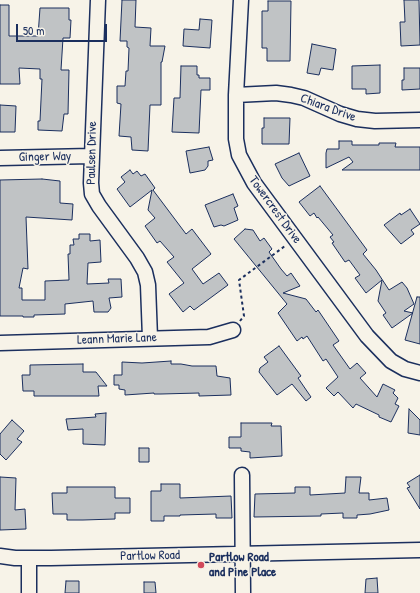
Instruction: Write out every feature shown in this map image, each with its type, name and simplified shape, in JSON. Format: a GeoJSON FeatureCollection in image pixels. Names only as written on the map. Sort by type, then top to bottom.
{"type":"FeatureCollection","features":[{"type":"Feature","properties":{"kind":"street","name":"Paulsen Drive"},"geometry":{"type":"LineString","coordinates":[[98,0],[91,156],[92,194],[98,206],[137,258],[145,272],[148,285],[150,338]]}},
{"type":"Feature","properties":{"kind":"street","name":"Towercrest Drive"},"geometry":{"type":"LineString","coordinates":[[241,0],[236,95],[236,139],[239,155],[254,183],[367,336],[391,361],[405,369],[420,373]]}},
{"type":"Feature","properties":{"kind":"street","name":"Chiara Drive"},"geometry":{"type":"LineString","coordinates":[[236,95],[276,93],[291,95],[304,98],[340,114],[357,119],[375,121],[420,120]]}},
{"type":"Feature","properties":{"kind":"street","name":"Ginger Way"},"geometry":{"type":"LineString","coordinates":[[0,158],[91,156]]}},
{"type":"Feature","properties":{"kind":"street","name":"Leann Marie Lane"},"geometry":{"type":"LineString","coordinates":[[0,343],[209,337],[233,330]]}},
{"type":"Feature","properties":{"kind":"street"},"geometry":{"type":"LineString","coordinates":[[242,475],[243,593]]}},
{"type":"Feature","properties":{"kind":"street","name":"Partlow Road"},"geometry":{"type":"LineString","coordinates":[[0,556],[28,558],[420,550]]}},
{"type":"Feature","properties":{"kind":"street"},"geometry":{"type":"LineString","coordinates":[[28,558],[29,593]]}},
{"type":"Feature","properties":{"kind":"path"},"geometry":{"type":"LineString","coordinates":[[233,330],[244,316],[239,280],[295,238]]}},
{"type":"Feature","properties":{"kind":"building"},"geometry":{"type":"Polygon","coordinates":[[[122,0],[136,0],[135,27],[151,28],[150,46],[165,46],[161,62],[161,105],[150,105],[148,151],[132,150],[131,137],[119,136],[121,104],[117,103],[117,86],[125,86],[126,71],[128,71],[129,48],[127,47],[127,41],[120,41],[122,0]]]}},
{"type":"Feature","properties":{"kind":"building"},"geometry":{"type":"Polygon","coordinates":[[[404,0],[419,0],[420,45],[401,46],[400,22],[405,22],[404,0]]]}},
{"type":"Feature","properties":{"kind":"building"},"geometry":{"type":"Polygon","coordinates":[[[268,1],[291,1],[290,61],[267,61],[267,48],[262,48],[262,11],[268,11],[268,1]]]}},
{"type":"Feature","properties":{"kind":"building"},"geometry":{"type":"Polygon","coordinates":[[[0,5],[9,5],[9,36],[38,36],[40,8],[69,8],[69,20],[71,20],[70,38],[63,38],[61,70],[69,70],[68,114],[64,114],[62,131],[38,130],[38,121],[40,121],[42,79],[40,79],[40,69],[19,68],[20,84],[0,84],[0,5]]]}},
{"type":"Feature","properties":{"kind":"building"},"geometry":{"type":"Polygon","coordinates":[[[200,19],[212,20],[210,48],[183,46],[184,29],[199,30],[200,19]]]}},
{"type":"Feature","properties":{"kind":"building"},"geometry":{"type":"Polygon","coordinates":[[[312,44],[336,49],[333,70],[321,68],[319,75],[307,73],[312,44]]]}},
{"type":"Feature","properties":{"kind":"building"},"geometry":{"type":"Polygon","coordinates":[[[380,65],[380,93],[366,94],[366,89],[352,89],[352,66],[380,65]]]}},
{"type":"Feature","properties":{"kind":"building"},"geometry":{"type":"Polygon","coordinates":[[[181,66],[197,66],[197,75],[199,75],[199,78],[210,78],[210,90],[201,90],[199,133],[172,132],[174,98],[180,98],[181,66]]]}},
{"type":"Feature","properties":{"kind":"building"},"geometry":{"type":"Polygon","coordinates":[[[404,68],[420,68],[420,89],[402,90],[404,68]]]}},
{"type":"Feature","properties":{"kind":"building"},"geometry":{"type":"Polygon","coordinates":[[[0,105],[16,106],[15,132],[0,132],[0,105]]]}},
{"type":"Feature","properties":{"kind":"building"},"geometry":{"type":"Polygon","coordinates":[[[264,118],[290,118],[289,144],[262,144],[262,128],[264,128],[264,118]]]}},
{"type":"Feature","properties":{"kind":"building"},"geometry":{"type":"Polygon","coordinates":[[[339,141],[352,141],[352,145],[379,145],[379,143],[396,143],[395,147],[420,147],[420,170],[342,170],[353,162],[349,157],[326,168],[327,149],[339,149],[339,141]]]}},
{"type":"Feature","properties":{"kind":"building"},"geometry":{"type":"Polygon","coordinates":[[[209,147],[213,160],[208,161],[208,166],[205,170],[190,173],[186,151],[209,147]]]}},
{"type":"Feature","properties":{"kind":"building"},"geometry":{"type":"Polygon","coordinates":[[[299,153],[310,176],[289,186],[282,178],[275,164],[299,153]]]}},
{"type":"Feature","properties":{"kind":"building"},"geometry":{"type":"Polygon","coordinates":[[[130,170],[133,174],[137,171],[141,176],[145,174],[155,188],[153,190],[186,234],[192,229],[211,254],[192,269],[203,284],[219,273],[228,285],[194,310],[190,306],[183,312],[169,294],[184,283],[167,262],[174,257],[160,241],[157,243],[145,226],[155,218],[148,210],[152,190],[130,207],[117,189],[125,182],[121,177],[130,170]]]}},
{"type":"Feature","properties":{"kind":"building"},"geometry":{"type":"Polygon","coordinates":[[[42,179],[60,181],[60,203],[73,204],[72,220],[26,217],[28,269],[23,268],[19,288],[22,288],[22,300],[45,300],[45,281],[69,280],[68,254],[70,254],[70,245],[74,245],[73,239],[79,239],[79,234],[90,234],[90,241],[100,240],[101,262],[88,263],[87,284],[109,283],[108,279],[121,279],[122,297],[109,298],[111,308],[108,312],[94,312],[93,301],[65,304],[65,314],[34,315],[34,317],[0,316],[0,180],[42,179]]]}},
{"type":"Feature","properties":{"kind":"building"},"geometry":{"type":"Polygon","coordinates":[[[320,186],[367,250],[363,254],[376,270],[389,290],[402,282],[407,288],[414,304],[404,311],[413,313],[392,328],[383,315],[386,313],[378,301],[382,280],[366,293],[355,278],[360,275],[349,260],[345,262],[332,243],[334,242],[330,237],[333,235],[314,213],[310,216],[299,202],[320,186]]]}},
{"type":"Feature","properties":{"kind":"building"},"geometry":{"type":"Polygon","coordinates":[[[233,194],[238,206],[234,208],[238,220],[224,226],[221,225],[214,227],[205,205],[233,194]]]}},
{"type":"Feature","properties":{"kind":"building"},"geometry":{"type":"Polygon","coordinates":[[[410,209],[420,224],[411,230],[414,234],[401,244],[384,225],[400,213],[401,215],[410,209]]]}},
{"type":"Feature","properties":{"kind":"building"},"geometry":{"type":"Polygon","coordinates":[[[245,229],[253,230],[260,241],[264,238],[272,249],[269,252],[281,269],[287,276],[291,273],[300,286],[283,293],[306,299],[316,312],[318,310],[339,341],[333,345],[350,369],[357,363],[366,373],[360,378],[377,397],[383,384],[395,390],[393,393],[398,398],[395,404],[399,406],[391,422],[356,404],[353,408],[338,392],[334,396],[326,388],[338,377],[326,359],[323,361],[307,336],[303,339],[302,337],[297,341],[278,313],[287,304],[234,239],[245,229]]]}},
{"type":"Feature","properties":{"kind":"building"},"geometry":{"type":"Polygon","coordinates":[[[417,297],[420,297],[420,344],[405,340],[417,297]]]}},
{"type":"Feature","properties":{"kind":"building"},"geometry":{"type":"Polygon","coordinates":[[[279,346],[301,376],[298,378],[311,397],[306,401],[292,384],[277,395],[259,372],[260,368],[268,362],[264,357],[279,346]]]}},
{"type":"Feature","properties":{"kind":"building"},"geometry":{"type":"Polygon","coordinates":[[[171,361],[171,364],[216,366],[217,376],[230,378],[231,395],[199,396],[199,393],[154,393],[125,395],[125,390],[119,389],[119,385],[114,385],[114,375],[122,375],[122,362],[142,363],[171,361]]]}},
{"type":"Feature","properties":{"kind":"building"},"geometry":{"type":"Polygon","coordinates":[[[83,364],[83,372],[96,372],[107,386],[98,386],[99,396],[34,396],[34,391],[23,391],[22,375],[30,375],[30,365],[83,364]]]}},
{"type":"Feature","properties":{"kind":"building"},"geometry":{"type":"Polygon","coordinates":[[[409,409],[420,420],[420,435],[408,433],[409,409]]]}},
{"type":"Feature","properties":{"kind":"building"},"geometry":{"type":"Polygon","coordinates":[[[106,413],[105,445],[83,444],[83,429],[68,430],[66,419],[96,417],[95,414],[106,413]]]}},
{"type":"Feature","properties":{"kind":"building"},"geometry":{"type":"Polygon","coordinates":[[[12,420],[24,431],[17,439],[22,442],[6,460],[0,454],[0,434],[12,420]]]}},
{"type":"Feature","properties":{"kind":"building"},"geometry":{"type":"Polygon","coordinates":[[[241,423],[272,423],[271,426],[281,426],[282,456],[250,458],[250,452],[241,451],[241,448],[229,448],[229,437],[241,437],[241,423]]]}},
{"type":"Feature","properties":{"kind":"building"},"geometry":{"type":"Polygon","coordinates":[[[139,448],[149,448],[149,462],[139,462],[139,448]]]}},
{"type":"Feature","properties":{"kind":"building"},"geometry":{"type":"Polygon","coordinates":[[[420,475],[420,509],[407,488],[410,487],[407,483],[420,475]]]}},
{"type":"Feature","properties":{"kind":"building"},"geometry":{"type":"Polygon","coordinates":[[[0,477],[16,478],[15,510],[25,509],[26,529],[0,530],[0,477]]]}},
{"type":"Feature","properties":{"kind":"building"},"geometry":{"type":"Polygon","coordinates":[[[346,477],[361,477],[359,493],[369,493],[369,500],[387,498],[389,510],[357,515],[357,518],[343,518],[343,513],[321,514],[321,516],[254,517],[255,494],[295,493],[295,487],[310,487],[310,495],[345,493],[346,477]]]}},
{"type":"Feature","properties":{"kind":"building"},"geometry":{"type":"Polygon","coordinates":[[[161,484],[180,484],[180,498],[231,496],[232,518],[216,518],[216,514],[180,515],[164,516],[164,521],[151,521],[151,491],[161,491],[161,484]]]}},
{"type":"Feature","properties":{"kind":"building"},"geometry":{"type":"Polygon","coordinates":[[[67,487],[115,487],[115,498],[130,498],[130,513],[115,513],[115,519],[67,520],[67,514],[53,514],[52,493],[67,493],[67,487]]]}},
{"type":"Feature","properties":{"kind":"building"},"geometry":{"type":"Polygon","coordinates":[[[377,578],[378,593],[365,593],[366,579],[377,578]]]}},
{"type":"Feature","properties":{"kind":"building"},"geometry":{"type":"Polygon","coordinates":[[[66,581],[79,581],[79,593],[65,593],[66,581]]]}},
{"type":"Feature","properties":{"kind":"building"},"geometry":{"type":"Polygon","coordinates":[[[144,582],[155,582],[156,593],[144,593],[144,582]]]}},
{"type":"Feature","properties":{"kind":"place","name":"Partlow Road and Pine Place"},"geometry":{"type":"Point","coordinates":[201,565]}}]}
